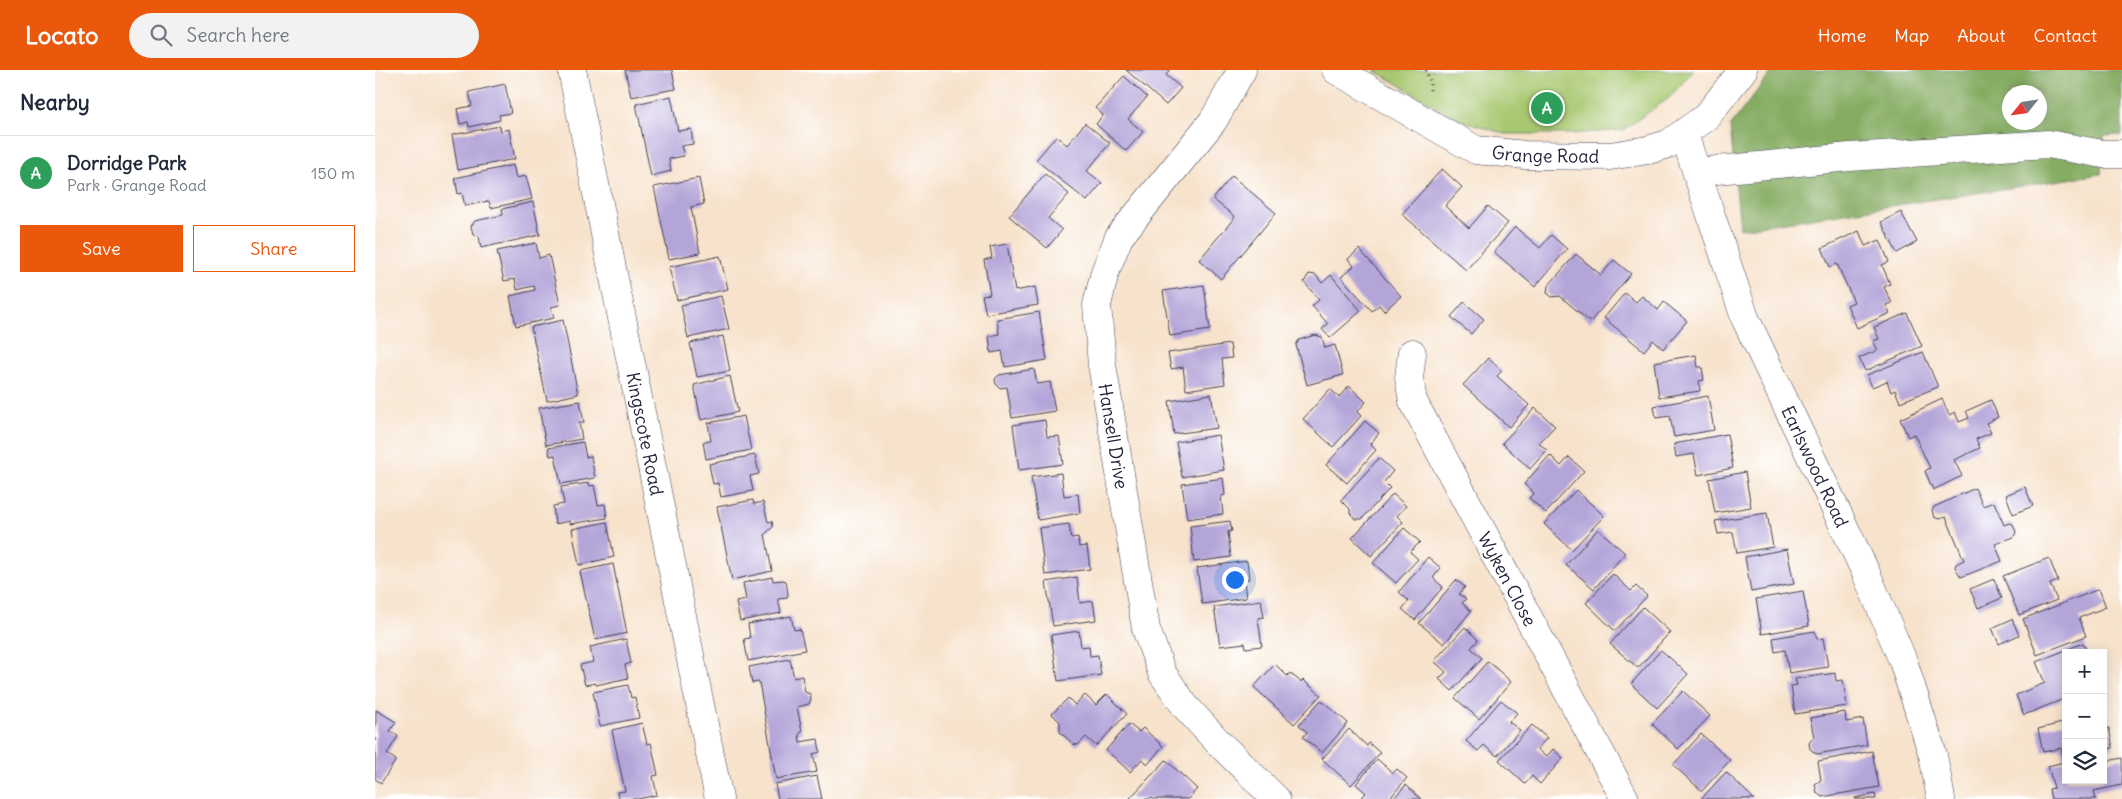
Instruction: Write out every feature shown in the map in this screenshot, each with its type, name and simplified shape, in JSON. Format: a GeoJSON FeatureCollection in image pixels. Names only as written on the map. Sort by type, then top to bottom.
{"type":"FeatureCollection","features":[{"type":"Feature","properties":{"kind":"street","name":"Kingscote Road"},"geometry":{"type":"LineString","coordinates":[[572,70],[719,799]]}},
{"type":"Feature","properties":{"kind":"street","name":"Hansell Drive"},"geometry":{"type":"LineString","coordinates":[[1242,70],[1213,121],[1119,237],[1099,290],[1098,323],[1102,365],[1146,629],[1162,673],[1185,706],[1211,735],[1276,799]]}},
{"type":"Feature","properties":{"kind":"street","name":"Grange Road"},"geometry":{"type":"LineString","coordinates":[[1336,70],[1477,150],[1525,156],[1610,156],[1668,144],[1706,117],[1743,70]]}},
{"type":"Feature","properties":{"kind":"street","name":"Earlswood Road"},"geometry":{"type":"LineString","coordinates":[[1684,134],[1745,318],[1866,573],[1903,661],[1931,747],[1941,799]]}},
{"type":"Feature","properties":{"kind":"street"},"geometry":{"type":"LineString","coordinates":[[1697,172],[1850,157],[2048,144],[2103,154],[2122,154]]}},
{"type":"Feature","properties":{"kind":"street","name":"Wyken Close"},"geometry":{"type":"LineString","coordinates":[[1412,353],[1409,378],[1413,401],[1625,799]]}},
{"type":"Feature","properties":{"kind":"green space"},"geometry":{"type":"Polygon","coordinates":[[[1374,70],[1694,70],[1669,98],[1623,130],[1570,134],[1505,134],[1458,119],[1374,70]]]}},
{"type":"Feature","properties":{"kind":"green space"},"geometry":{"type":"Polygon","coordinates":[[[1773,70],[2122,70],[2122,135],[2104,136],[2101,174],[1740,229],[1730,126],[1773,70]]]}},
{"type":"Feature","properties":{"kind":"building"},"geometry":{"type":"Polygon","coordinates":[[[625,70],[672,70],[676,89],[631,97],[625,70]]]}},
{"type":"Feature","properties":{"kind":"building"},"geometry":{"type":"Polygon","coordinates":[[[1126,70],[1170,70],[1166,75],[1181,88],[1166,105],[1126,70]]]}},
{"type":"Feature","properties":{"kind":"building"},"geometry":{"type":"Polygon","coordinates":[[[1124,76],[1147,97],[1128,119],[1143,132],[1126,151],[1096,124],[1103,115],[1095,108],[1124,76]]]}},
{"type":"Feature","properties":{"kind":"building"},"geometry":{"type":"Polygon","coordinates":[[[505,84],[511,113],[499,115],[500,120],[469,127],[468,122],[460,124],[457,109],[472,106],[469,92],[505,84]]]}},
{"type":"Feature","properties":{"kind":"building"},"geometry":{"type":"Polygon","coordinates":[[[671,96],[678,131],[691,129],[693,144],[681,146],[684,156],[669,159],[671,171],[651,176],[636,104],[671,96]]]}},
{"type":"Feature","properties":{"kind":"building"},"geometry":{"type":"Polygon","coordinates":[[[1085,123],[1110,143],[1087,171],[1102,183],[1087,201],[1036,160],[1056,136],[1067,145],[1085,123]]]}},
{"type":"Feature","properties":{"kind":"building"},"geometry":{"type":"Polygon","coordinates":[[[500,126],[501,131],[509,129],[515,159],[458,170],[452,135],[500,126]]]}},
{"type":"Feature","properties":{"kind":"building"},"geometry":{"type":"Polygon","coordinates":[[[513,165],[516,178],[526,176],[532,199],[491,208],[489,201],[465,206],[462,193],[458,194],[455,178],[513,165]]]}},
{"type":"Feature","properties":{"kind":"building"},"geometry":{"type":"Polygon","coordinates":[[[1442,169],[1462,187],[1445,206],[1469,228],[1488,206],[1508,223],[1466,270],[1402,214],[1442,169]]]}},
{"type":"Feature","properties":{"kind":"building"},"geometry":{"type":"Polygon","coordinates":[[[1045,174],[1069,194],[1048,218],[1062,230],[1047,248],[1009,216],[1045,174]]]}},
{"type":"Feature","properties":{"kind":"building"},"geometry":{"type":"Polygon","coordinates":[[[1232,176],[1276,213],[1221,279],[1199,260],[1235,217],[1213,199],[1232,176]]]}},
{"type":"Feature","properties":{"kind":"building"},"geometry":{"type":"Polygon","coordinates":[[[699,178],[704,204],[691,207],[700,253],[669,259],[654,187],[699,178]]]}},
{"type":"Feature","properties":{"kind":"building"},"geometry":{"type":"Polygon","coordinates":[[[533,202],[540,235],[481,248],[479,236],[473,234],[471,226],[475,221],[503,215],[502,209],[533,202]]]}},
{"type":"Feature","properties":{"kind":"building"},"geometry":{"type":"Polygon","coordinates":[[[1901,212],[1917,242],[1897,253],[1881,222],[1901,212]]]}},
{"type":"Feature","properties":{"kind":"building"},"geometry":{"type":"Polygon","coordinates":[[[1515,227],[1540,248],[1551,235],[1567,249],[1535,287],[1494,252],[1515,227]]]}},
{"type":"Feature","properties":{"kind":"building"},"geometry":{"type":"Polygon","coordinates":[[[1859,231],[1865,246],[1880,240],[1889,262],[1882,265],[1890,284],[1884,287],[1892,303],[1886,305],[1890,313],[1857,328],[1847,305],[1854,302],[1837,264],[1830,267],[1822,248],[1859,231]]]}},
{"type":"Feature","properties":{"kind":"building"},"geometry":{"type":"Polygon","coordinates":[[[536,243],[539,258],[549,255],[560,305],[551,307],[554,318],[516,326],[510,296],[535,290],[534,286],[517,290],[515,279],[504,281],[497,251],[536,243]]]}},
{"type":"Feature","properties":{"kind":"building"},"geometry":{"type":"Polygon","coordinates":[[[1007,244],[1015,291],[1035,287],[1038,305],[986,314],[982,295],[990,294],[984,260],[992,258],[990,247],[1007,244]]]}},
{"type":"Feature","properties":{"kind":"building"},"geometry":{"type":"Polygon","coordinates":[[[1359,249],[1401,296],[1384,311],[1379,305],[1372,311],[1341,277],[1354,266],[1348,259],[1359,249]]]}},
{"type":"Feature","properties":{"kind":"building"},"geometry":{"type":"Polygon","coordinates":[[[1576,254],[1601,275],[1614,260],[1631,274],[1590,322],[1560,296],[1552,297],[1547,293],[1548,286],[1576,254]]]}},
{"type":"Feature","properties":{"kind":"building"},"geometry":{"type":"Polygon","coordinates":[[[720,256],[728,289],[677,300],[669,267],[720,256]]]}},
{"type":"Feature","properties":{"kind":"building"},"geometry":{"type":"Polygon","coordinates":[[[1309,274],[1316,275],[1322,283],[1331,275],[1361,311],[1330,338],[1322,329],[1328,324],[1312,306],[1319,300],[1304,282],[1309,274]]]}},
{"type":"Feature","properties":{"kind":"building"},"geometry":{"type":"Polygon","coordinates":[[[1204,285],[1210,330],[1170,336],[1163,291],[1204,285]]]}},
{"type":"Feature","properties":{"kind":"building"},"geometry":{"type":"Polygon","coordinates":[[[1625,293],[1636,302],[1642,296],[1658,310],[1664,302],[1687,321],[1663,349],[1653,340],[1644,351],[1604,318],[1625,293]]]}},
{"type":"Feature","properties":{"kind":"building"},"geometry":{"type":"Polygon","coordinates":[[[721,296],[729,329],[688,338],[681,305],[721,296]]]}},
{"type":"Feature","properties":{"kind":"building"},"geometry":{"type":"Polygon","coordinates":[[[1464,302],[1484,319],[1471,334],[1451,317],[1464,302]]]}},
{"type":"Feature","properties":{"kind":"building"},"geometry":{"type":"Polygon","coordinates":[[[1039,312],[1047,360],[1005,367],[1002,351],[991,353],[989,336],[999,334],[997,319],[1039,312]]]}},
{"type":"Feature","properties":{"kind":"building"},"geometry":{"type":"Polygon","coordinates":[[[1907,313],[1922,346],[1865,371],[1859,358],[1878,350],[1873,341],[1879,339],[1874,327],[1907,313]]]}},
{"type":"Feature","properties":{"kind":"building"},"geometry":{"type":"Polygon","coordinates":[[[563,320],[578,394],[547,401],[531,327],[563,320]]]}},
{"type":"Feature","properties":{"kind":"building"},"geometry":{"type":"Polygon","coordinates":[[[1315,335],[1322,337],[1325,348],[1335,345],[1343,375],[1307,385],[1296,345],[1299,340],[1315,335]]]}},
{"type":"Feature","properties":{"kind":"building"},"geometry":{"type":"Polygon","coordinates":[[[723,336],[730,371],[697,377],[690,343],[723,336]]]}},
{"type":"Feature","properties":{"kind":"building"},"geometry":{"type":"Polygon","coordinates":[[[1230,344],[1232,358],[1222,359],[1225,384],[1186,390],[1183,367],[1171,369],[1168,353],[1230,344]]]}},
{"type":"Feature","properties":{"kind":"building"},"geometry":{"type":"Polygon","coordinates":[[[1923,352],[1938,387],[1900,402],[1895,390],[1891,392],[1887,381],[1872,387],[1867,375],[1923,352]]]}},
{"type":"Feature","properties":{"kind":"building"},"geometry":{"type":"Polygon","coordinates":[[[1696,355],[1698,367],[1702,367],[1704,380],[1699,381],[1700,391],[1659,397],[1654,362],[1696,355]]]}},
{"type":"Feature","properties":{"kind":"building"},"geometry":{"type":"Polygon","coordinates":[[[1488,358],[1502,371],[1497,376],[1529,405],[1509,427],[1463,385],[1488,358]]]}},
{"type":"Feature","properties":{"kind":"building"},"geometry":{"type":"Polygon","coordinates":[[[1034,369],[1037,384],[1050,382],[1055,411],[1012,418],[1007,387],[1000,388],[996,384],[995,379],[999,375],[1034,369]]]}},
{"type":"Feature","properties":{"kind":"building"},"geometry":{"type":"Polygon","coordinates":[[[730,376],[738,412],[701,420],[694,385],[730,376]]]}},
{"type":"Feature","properties":{"kind":"building"},"geometry":{"type":"Polygon","coordinates":[[[1349,386],[1366,402],[1357,412],[1361,416],[1333,447],[1303,419],[1330,389],[1339,397],[1349,386]]]}},
{"type":"Feature","properties":{"kind":"building"},"geometry":{"type":"Polygon","coordinates":[[[1211,394],[1217,428],[1174,434],[1169,401],[1211,394]]]}},
{"type":"Feature","properties":{"kind":"building"},"geometry":{"type":"Polygon","coordinates":[[[1708,396],[1714,430],[1674,437],[1670,416],[1656,418],[1654,406],[1708,396]]]}},
{"type":"Feature","properties":{"kind":"building"},"geometry":{"type":"Polygon","coordinates":[[[1942,399],[1949,415],[1955,412],[1959,422],[1969,418],[1966,411],[1991,400],[1998,417],[1986,423],[1991,433],[1976,439],[1980,448],[1954,460],[1962,476],[1933,490],[1925,471],[1930,468],[1914,434],[1908,437],[1900,419],[1942,399]]]}},
{"type":"Feature","properties":{"kind":"building"},"geometry":{"type":"Polygon","coordinates":[[[580,401],[584,423],[579,423],[582,439],[546,445],[539,408],[580,401]]]}},
{"type":"Feature","properties":{"kind":"building"},"geometry":{"type":"Polygon","coordinates":[[[1535,408],[1555,426],[1539,443],[1547,450],[1530,469],[1502,443],[1535,408]]]}},
{"type":"Feature","properties":{"kind":"building"},"geometry":{"type":"Polygon","coordinates":[[[744,416],[751,450],[706,459],[703,442],[711,441],[708,423],[744,416]]]}},
{"type":"Feature","properties":{"kind":"building"},"geometry":{"type":"Polygon","coordinates":[[[1045,420],[1047,437],[1059,436],[1063,464],[1019,470],[1013,425],[1045,420]]]}},
{"type":"Feature","properties":{"kind":"building"},"geometry":{"type":"Polygon","coordinates":[[[1365,421],[1379,433],[1370,444],[1376,450],[1347,483],[1326,465],[1365,421]]]}},
{"type":"Feature","properties":{"kind":"building"},"geometry":{"type":"Polygon","coordinates":[[[1727,434],[1733,468],[1698,475],[1694,454],[1676,457],[1674,444],[1727,434]]]}},
{"type":"Feature","properties":{"kind":"building"},"geometry":{"type":"Polygon","coordinates":[[[1218,435],[1224,470],[1182,477],[1176,442],[1218,435]]]}},
{"type":"Feature","properties":{"kind":"building"},"geometry":{"type":"Polygon","coordinates":[[[583,442],[586,457],[591,456],[595,478],[561,484],[555,455],[550,456],[548,448],[583,442]]]}},
{"type":"Feature","properties":{"kind":"building"},"geometry":{"type":"Polygon","coordinates":[[[755,455],[759,474],[750,476],[753,491],[721,497],[718,483],[713,484],[709,464],[755,455]]]}},
{"type":"Feature","properties":{"kind":"building"},"geometry":{"type":"Polygon","coordinates":[[[1550,455],[1561,466],[1569,457],[1584,471],[1546,513],[1529,498],[1534,493],[1524,484],[1550,455]]]}},
{"type":"Feature","properties":{"kind":"building"},"geometry":{"type":"Polygon","coordinates":[[[1379,458],[1393,471],[1384,482],[1390,488],[1362,519],[1355,519],[1350,513],[1350,509],[1341,500],[1379,458]]]}},
{"type":"Feature","properties":{"kind":"building"},"geometry":{"type":"Polygon","coordinates":[[[1745,472],[1751,507],[1715,513],[1709,479],[1745,472]]]}},
{"type":"Feature","properties":{"kind":"building"},"geometry":{"type":"Polygon","coordinates":[[[1061,473],[1064,496],[1078,494],[1080,513],[1038,520],[1031,477],[1061,473]]]}},
{"type":"Feature","properties":{"kind":"building"},"geometry":{"type":"Polygon","coordinates":[[[1223,478],[1225,495],[1221,496],[1223,514],[1187,519],[1182,484],[1223,478]]]}},
{"type":"Feature","properties":{"kind":"building"},"geometry":{"type":"Polygon","coordinates":[[[589,483],[590,486],[594,485],[598,505],[605,504],[607,518],[570,524],[570,521],[555,524],[553,506],[564,504],[561,487],[589,483]]]}},
{"type":"Feature","properties":{"kind":"building"},"geometry":{"type":"Polygon","coordinates":[[[2025,487],[2033,506],[2013,514],[2006,495],[2025,487]]]}},
{"type":"Feature","properties":{"kind":"building"},"geometry":{"type":"Polygon","coordinates":[[[1975,488],[1983,506],[1994,502],[2004,525],[2013,524],[2016,532],[2014,537],[1995,544],[2002,561],[1961,577],[1955,567],[1956,564],[1964,560],[1946,517],[1939,519],[1934,517],[1932,511],[1934,507],[1975,488]]]}},
{"type":"Feature","properties":{"kind":"building"},"geometry":{"type":"Polygon","coordinates":[[[1576,490],[1604,516],[1572,550],[1544,524],[1576,490]]]}},
{"type":"Feature","properties":{"kind":"building"},"geometry":{"type":"Polygon","coordinates":[[[1393,494],[1406,506],[1397,516],[1403,522],[1371,556],[1352,538],[1393,494]]]}},
{"type":"Feature","properties":{"kind":"building"},"geometry":{"type":"Polygon","coordinates":[[[753,500],[754,504],[763,502],[768,522],[772,521],[773,527],[765,534],[772,571],[732,580],[717,507],[753,500]]]}},
{"type":"Feature","properties":{"kind":"building"},"geometry":{"type":"Polygon","coordinates":[[[1767,513],[1773,547],[1737,553],[1733,532],[1718,534],[1715,521],[1767,513]]]}},
{"type":"Feature","properties":{"kind":"building"},"geometry":{"type":"Polygon","coordinates":[[[1230,521],[1232,531],[1228,532],[1231,557],[1194,562],[1190,526],[1230,521]]]}},
{"type":"Feature","properties":{"kind":"building"},"geometry":{"type":"Polygon","coordinates":[[[607,522],[614,557],[579,565],[572,529],[607,522]]]}},
{"type":"Feature","properties":{"kind":"building"},"geometry":{"type":"Polygon","coordinates":[[[1069,524],[1071,538],[1078,537],[1079,547],[1087,546],[1090,569],[1045,575],[1039,528],[1069,524]]]}},
{"type":"Feature","properties":{"kind":"building"},"geometry":{"type":"Polygon","coordinates":[[[1404,528],[1420,542],[1410,552],[1418,559],[1396,583],[1373,563],[1404,528]]]}},
{"type":"Feature","properties":{"kind":"building"},"geometry":{"type":"Polygon","coordinates":[[[1598,529],[1625,553],[1594,589],[1566,565],[1598,529]]]}},
{"type":"Feature","properties":{"kind":"building"},"geometry":{"type":"Polygon","coordinates":[[[1787,549],[1794,584],[1751,592],[1745,557],[1787,549]]]}},
{"type":"Feature","properties":{"kind":"building"},"geometry":{"type":"Polygon","coordinates":[[[1428,557],[1441,568],[1433,578],[1443,587],[1415,620],[1402,609],[1409,601],[1399,592],[1428,557]]]}},
{"type":"Feature","properties":{"kind":"building"},"geometry":{"type":"Polygon","coordinates":[[[2049,558],[2058,581],[2050,584],[2057,600],[2019,615],[2003,576],[2049,558]]]}},
{"type":"Feature","properties":{"kind":"building"},"geometry":{"type":"Polygon","coordinates":[[[1247,561],[1249,579],[1244,580],[1246,598],[1202,604],[1197,568],[1247,561]]]}},
{"type":"Feature","properties":{"kind":"building"},"geometry":{"type":"Polygon","coordinates":[[[613,564],[627,633],[595,640],[580,571],[613,564]]]}},
{"type":"Feature","properties":{"kind":"building"},"geometry":{"type":"Polygon","coordinates":[[[1613,574],[1631,591],[1636,586],[1647,596],[1615,631],[1586,603],[1613,574]]]}},
{"type":"Feature","properties":{"kind":"building"},"geometry":{"type":"Polygon","coordinates":[[[772,577],[773,581],[786,581],[787,598],[778,599],[781,613],[740,621],[736,602],[746,600],[743,583],[772,577]]]}},
{"type":"Feature","properties":{"kind":"building"},"geometry":{"type":"Polygon","coordinates":[[[1077,577],[1080,603],[1093,601],[1096,620],[1053,626],[1046,582],[1077,577]]]}},
{"type":"Feature","properties":{"kind":"building"},"geometry":{"type":"Polygon","coordinates":[[[1994,579],[2002,598],[1978,608],[1970,589],[1994,579]]]}},
{"type":"Feature","properties":{"kind":"building"},"geometry":{"type":"Polygon","coordinates":[[[1456,580],[1465,587],[1459,594],[1466,599],[1462,603],[1471,611],[1444,644],[1419,623],[1456,580]]]}},
{"type":"Feature","properties":{"kind":"building"},"geometry":{"type":"Polygon","coordinates":[[[2099,589],[2106,607],[2079,618],[2086,636],[2037,655],[2023,619],[2099,589]]]}},
{"type":"Feature","properties":{"kind":"building"},"geometry":{"type":"Polygon","coordinates":[[[1803,591],[1809,626],[1762,634],[1756,599],[1803,591]]]}},
{"type":"Feature","properties":{"kind":"building"},"geometry":{"type":"Polygon","coordinates":[[[1261,600],[1264,617],[1258,618],[1262,646],[1246,648],[1245,643],[1220,646],[1214,607],[1261,600]]]}},
{"type":"Feature","properties":{"kind":"building"},"geometry":{"type":"Polygon","coordinates":[[[1643,607],[1670,632],[1638,668],[1610,644],[1643,607]]]}},
{"type":"Feature","properties":{"kind":"building"},"geometry":{"type":"Polygon","coordinates":[[[791,616],[794,630],[800,629],[805,650],[748,661],[744,639],[750,638],[748,624],[791,616]]]}},
{"type":"Feature","properties":{"kind":"building"},"geometry":{"type":"Polygon","coordinates":[[[2012,619],[2019,635],[1999,644],[1992,628],[2012,619]]]}},
{"type":"Feature","properties":{"kind":"building"},"geometry":{"type":"Polygon","coordinates":[[[1465,627],[1478,640],[1471,648],[1482,658],[1452,691],[1439,679],[1446,672],[1434,661],[1465,627]]]}},
{"type":"Feature","properties":{"kind":"building"},"geometry":{"type":"Polygon","coordinates":[[[1079,631],[1081,647],[1089,646],[1090,656],[1098,655],[1101,675],[1058,681],[1051,635],[1079,631]]]}},
{"type":"Feature","properties":{"kind":"building"},"geometry":{"type":"Polygon","coordinates":[[[1815,631],[1817,639],[1823,638],[1828,667],[1789,673],[1785,650],[1775,652],[1773,638],[1815,631]]]}},
{"type":"Feature","properties":{"kind":"building"},"geometry":{"type":"Polygon","coordinates":[[[626,639],[631,663],[625,665],[628,678],[596,685],[595,683],[585,685],[580,665],[593,662],[590,647],[626,639]]]}},
{"type":"Feature","properties":{"kind":"building"},"geometry":{"type":"Polygon","coordinates":[[[2083,643],[2086,649],[2068,649],[2083,643]]]}},
{"type":"Feature","properties":{"kind":"building"},"geometry":{"type":"Polygon","coordinates":[[[1661,650],[1688,674],[1657,708],[1631,684],[1661,650]]]}},
{"type":"Feature","properties":{"kind":"building"},"geometry":{"type":"Polygon","coordinates":[[[2062,651],[2062,700],[2024,715],[2016,695],[2045,683],[2036,662],[2062,651]]]}},
{"type":"Feature","properties":{"kind":"building"},"geometry":{"type":"Polygon","coordinates":[[[790,659],[794,678],[802,676],[805,692],[810,694],[811,699],[809,704],[797,707],[802,732],[799,734],[800,742],[818,739],[820,752],[813,754],[817,772],[776,779],[759,682],[752,683],[749,667],[790,659]]]}},
{"type":"Feature","properties":{"kind":"building"},"geometry":{"type":"Polygon","coordinates":[[[1488,661],[1511,682],[1479,719],[1455,698],[1488,661]]]}},
{"type":"Feature","properties":{"kind":"building"},"geometry":{"type":"Polygon","coordinates":[[[1275,664],[1287,676],[1290,673],[1301,682],[1303,680],[1321,695],[1294,724],[1254,687],[1275,664]]]}},
{"type":"Feature","properties":{"kind":"building"},"geometry":{"type":"Polygon","coordinates":[[[1835,673],[1836,681],[1843,680],[1847,706],[1795,714],[1791,686],[1797,685],[1795,679],[1835,673]]]}},
{"type":"Feature","properties":{"kind":"building"},"geometry":{"type":"Polygon","coordinates":[[[628,685],[631,698],[635,697],[639,718],[600,726],[593,692],[628,685]]]}},
{"type":"Feature","properties":{"kind":"building"},"geometry":{"type":"Polygon","coordinates":[[[1683,691],[1710,716],[1678,749],[1652,724],[1683,691]]]}},
{"type":"Feature","properties":{"kind":"building"},"geometry":{"type":"Polygon","coordinates":[[[1107,694],[1127,714],[1096,746],[1086,737],[1078,745],[1073,744],[1060,732],[1060,722],[1052,714],[1068,698],[1075,705],[1085,695],[1096,705],[1107,694]]]}},
{"type":"Feature","properties":{"kind":"building"},"geometry":{"type":"Polygon","coordinates":[[[1321,700],[1348,723],[1322,753],[1303,737],[1307,732],[1299,725],[1321,700]]]}},
{"type":"Feature","properties":{"kind":"building"},"geometry":{"type":"Polygon","coordinates":[[[1501,700],[1517,713],[1509,722],[1520,730],[1497,756],[1484,745],[1478,751],[1466,741],[1501,700]]]}},
{"type":"Feature","properties":{"kind":"building"},"geometry":{"type":"Polygon","coordinates":[[[376,710],[396,722],[390,731],[398,736],[387,754],[396,760],[381,783],[375,779],[376,710]]]}},
{"type":"Feature","properties":{"kind":"building"},"geometry":{"type":"Polygon","coordinates":[[[1845,712],[1846,722],[1863,719],[1867,745],[1817,754],[1810,749],[1809,743],[1814,737],[1810,718],[1845,712]]]}},
{"type":"Feature","properties":{"kind":"building"},"geometry":{"type":"Polygon","coordinates":[[[642,723],[647,744],[651,743],[658,775],[653,776],[657,795],[638,799],[619,799],[617,792],[625,791],[612,730],[642,723]]]}},
{"type":"Feature","properties":{"kind":"building"},"geometry":{"type":"Polygon","coordinates":[[[2062,723],[2062,753],[2061,748],[2043,752],[2038,729],[2062,723]]]}},
{"type":"Feature","properties":{"kind":"building"},"geometry":{"type":"Polygon","coordinates":[[[1129,724],[1139,732],[1143,728],[1163,746],[1148,764],[1142,759],[1130,772],[1106,750],[1129,724]]]}},
{"type":"Feature","properties":{"kind":"building"},"geometry":{"type":"Polygon","coordinates":[[[1532,725],[1547,738],[1537,749],[1546,757],[1553,749],[1563,758],[1540,784],[1532,776],[1525,784],[1499,760],[1532,725]]]}},
{"type":"Feature","properties":{"kind":"building"},"geometry":{"type":"Polygon","coordinates":[[[2109,728],[2113,748],[2107,749],[2107,739],[2107,729],[2109,728]]]}},
{"type":"Feature","properties":{"kind":"building"},"geometry":{"type":"Polygon","coordinates":[[[1349,729],[1367,746],[1369,743],[1380,753],[1351,785],[1322,759],[1349,729]]]}},
{"type":"Feature","properties":{"kind":"building"},"geometry":{"type":"Polygon","coordinates":[[[1701,734],[1730,760],[1702,791],[1673,765],[1701,734]]]}},
{"type":"Feature","properties":{"kind":"building"},"geometry":{"type":"Polygon","coordinates":[[[1872,751],[1879,787],[1822,797],[1817,793],[1815,784],[1821,780],[1818,761],[1872,751]]]}},
{"type":"Feature","properties":{"kind":"building"},"geometry":{"type":"Polygon","coordinates":[[[2122,758],[2122,785],[2094,791],[2096,799],[2051,799],[2049,789],[2054,788],[2048,766],[2062,762],[2062,784],[2107,784],[2107,761],[2122,758]]]}},
{"type":"Feature","properties":{"kind":"building"},"geometry":{"type":"Polygon","coordinates":[[[1377,759],[1393,773],[1397,769],[1407,778],[1389,799],[1363,799],[1362,797],[1366,793],[1356,784],[1377,759]]]}},
{"type":"Feature","properties":{"kind":"building"},"geometry":{"type":"Polygon","coordinates":[[[1166,760],[1197,789],[1188,799],[1153,799],[1151,797],[1149,799],[1131,799],[1130,798],[1166,760]]]}},
{"type":"Feature","properties":{"kind":"building"},"geometry":{"type":"Polygon","coordinates":[[[1726,772],[1754,799],[1701,799],[1726,772]]]}},
{"type":"Feature","properties":{"kind":"building"},"geometry":{"type":"Polygon","coordinates":[[[817,776],[822,799],[778,799],[775,784],[817,776]]]}},
{"type":"Feature","properties":{"kind":"building"},"geometry":{"type":"Polygon","coordinates":[[[1406,785],[1421,799],[1393,799],[1406,785]]]}},
{"type":"Feature","properties":{"kind":"building"},"geometry":{"type":"Polygon","coordinates":[[[1875,794],[1876,799],[1855,799],[1855,798],[1875,794]]]}},
{"type":"Feature","properties":{"kind":"place","name":"Dorridge Park"},"geometry":{"type":"Point","coordinates":[1547,108]}}]}
